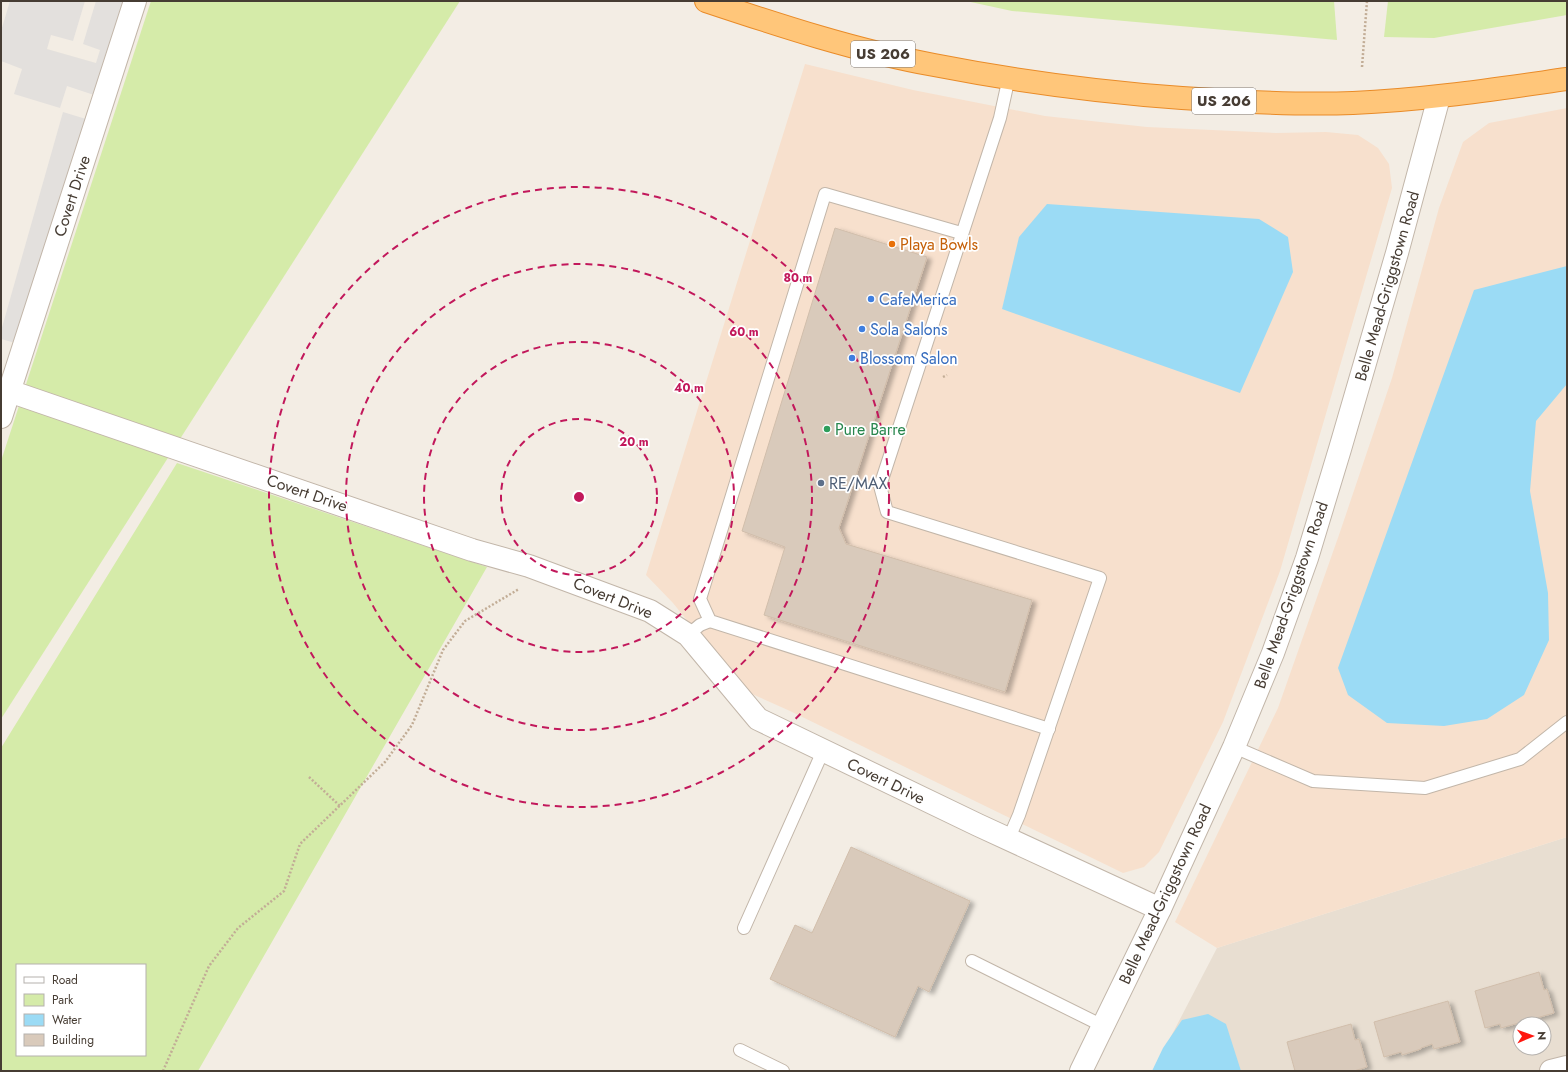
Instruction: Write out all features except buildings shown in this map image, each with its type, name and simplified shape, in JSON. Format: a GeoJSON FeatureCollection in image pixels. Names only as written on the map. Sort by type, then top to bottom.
{"type":"FeatureCollection","features":[{"type":"Feature","properties":{"kind":"highway","name":"US 206"},"geometry":{"type":"LineString","coordinates":[[706,1],[760,19],[860,48],[934,65],[1113,93],[1242,102],[1353,103],[1440,97],[1567,79]]}},
{"type":"Feature","properties":{"kind":"street","name":"Covert Drive"},"geometry":{"type":"LineString","coordinates":[[1,417],[135,1]]}},
{"type":"Feature","properties":{"kind":"street","name":"Belle Mead-Griggstown Road"},"geometry":{"type":"LineString","coordinates":[[1081,1071],[1160,909],[1234,747],[1273,653],[1306,558],[1397,254],[1440,97]]}},
{"type":"Feature","properties":{"kind":"street","name":"Covert Drive"},"geometry":{"type":"LineString","coordinates":[[9,391],[465,547],[529,566],[650,611],[688,635],[758,719],[1160,909]]}},
{"type":"Feature","properties":{"kind":"street"},"geometry":{"type":"LineString","coordinates":[[1551,1071],[1567,1067]]}},
{"type":"Feature","properties":{"kind":"lane"},"geometry":{"type":"LineString","coordinates":[[1009,77],[1000,118],[961,233],[880,486],[887,512],[1100,578],[1019,816],[1009,838]]}},
{"type":"Feature","properties":{"kind":"lane"},"geometry":{"type":"LineString","coordinates":[[710,621],[700,599],[825,194],[961,233]]}},
{"type":"Feature","properties":{"kind":"lane"},"geometry":{"type":"LineString","coordinates":[[688,635],[700,625],[710,621],[1048,729]]}},
{"type":"Feature","properties":{"kind":"lane"},"geometry":{"type":"LineString","coordinates":[[1234,747],[1313,780],[1425,788],[1520,759],[1567,722]]}},
{"type":"Feature","properties":{"kind":"lane"},"geometry":{"type":"LineString","coordinates":[[744,928],[823,751]]}},
{"type":"Feature","properties":{"kind":"lane"},"geometry":{"type":"LineString","coordinates":[[972,961],[1103,1026]]}},
{"type":"Feature","properties":{"kind":"lane"},"geometry":{"type":"LineString","coordinates":[[740,1050],[783,1071]]}},
{"type":"Feature","properties":{"kind":"path"},"geometry":{"type":"LineString","coordinates":[[1362,67],[1367,1]]}},
{"type":"Feature","properties":{"kind":"path"},"geometry":{"type":"LineString","coordinates":[[943,377],[947,376]]}},
{"type":"Feature","properties":{"kind":"path"},"geometry":{"type":"LineString","coordinates":[[164,1071],[209,966],[238,928],[284,891],[300,844],[385,762],[412,725],[443,650],[465,621],[520,589]]}},
{"type":"Feature","properties":{"kind":"path"},"geometry":{"type":"LineString","coordinates":[[309,777],[340,806]]}},
{"type":"Feature","properties":{"kind":"shaded area"},"geometry":{"type":"Polygon","coordinates":[[[10,1],[85,1],[73,41],[51,35],[47,49],[96,63],[100,50],[83,44],[96,1],[147,1],[33,348],[1,339],[1,331],[63,112],[86,119],[94,95],[67,86],[60,108],[14,94],[22,69],[1,61],[1,31],[10,1]]]}},
{"type":"Feature","properties":{"kind":"shaded area"},"geometry":{"type":"Polygon","coordinates":[[[805,64],[913,90],[1045,116],[1147,127],[1276,133],[1326,132],[1358,135],[1378,148],[1389,164],[1392,188],[1280,571],[1223,722],[1159,852],[1144,867],[1123,873],[790,711],[752,694],[722,664],[673,603],[646,575],[805,64]]]}},
{"type":"Feature","properties":{"kind":"shaded area"},"geometry":{"type":"Polygon","coordinates":[[[1567,108],[1567,837],[1217,948],[1175,922],[1278,708],[1392,378],[1439,208],[1463,142],[1489,123],[1567,108]]]}},
{"type":"Feature","properties":{"kind":"shaded area"},"geometry":{"type":"Polygon","coordinates":[[[1567,837],[1567,1071],[1153,1071],[1217,948],[1567,837]]]}},
{"type":"Feature","properties":{"kind":"green space"},"geometry":{"type":"Polygon","coordinates":[[[151,1],[460,1],[1,719],[1,461],[151,1]]]}},
{"type":"Feature","properties":{"kind":"green space"},"geometry":{"type":"Polygon","coordinates":[[[966,1],[1334,1],[1337,40],[1012,11],[966,1]]]}},
{"type":"Feature","properties":{"kind":"green space"},"geometry":{"type":"Polygon","coordinates":[[[1388,1],[1567,1],[1567,15],[1434,38],[1384,37],[1388,1]]]}},
{"type":"Feature","properties":{"kind":"green space"},"geometry":{"type":"Polygon","coordinates":[[[177,463],[487,567],[198,1071],[1,1071],[1,748],[177,463]]]}},
{"type":"Feature","properties":{"kind":"water"},"geometry":{"type":"Polygon","coordinates":[[[1047,204],[1259,219],[1288,237],[1293,272],[1240,393],[1002,309],[1019,237],[1047,204]]]}},
{"type":"Feature","properties":{"kind":"water"},"geometry":{"type":"Polygon","coordinates":[[[1567,266],[1567,384],[1536,421],[1530,491],[1548,593],[1549,640],[1524,695],[1487,719],[1444,726],[1387,723],[1348,695],[1338,668],[1474,290],[1567,266]]]}},
{"type":"Feature","properties":{"kind":"water"},"geometry":{"type":"Polygon","coordinates":[[[1208,1014],[1226,1024],[1241,1071],[1152,1071],[1163,1048],[1182,1020],[1208,1014]]]}},
{"type":"Feature","properties":{"kind":"place","name":"Playa Bowls"},"geometry":{"type":"Point","coordinates":[892,244]}},
{"type":"Feature","properties":{"kind":"place","name":"CafeMerica"},"geometry":{"type":"Point","coordinates":[871,299]}},
{"type":"Feature","properties":{"kind":"place","name":"Sola Salons"},"geometry":{"type":"Point","coordinates":[862,329]}},
{"type":"Feature","properties":{"kind":"place","name":"Blossom Salon"},"geometry":{"type":"Point","coordinates":[852,358]}},
{"type":"Feature","properties":{"kind":"place","name":"Pure Barre"},"geometry":{"type":"Point","coordinates":[827,429]}},
{"type":"Feature","properties":{"kind":"place","name":"RE/MAX"},"geometry":{"type":"Point","coordinates":[821,483]}}]}
